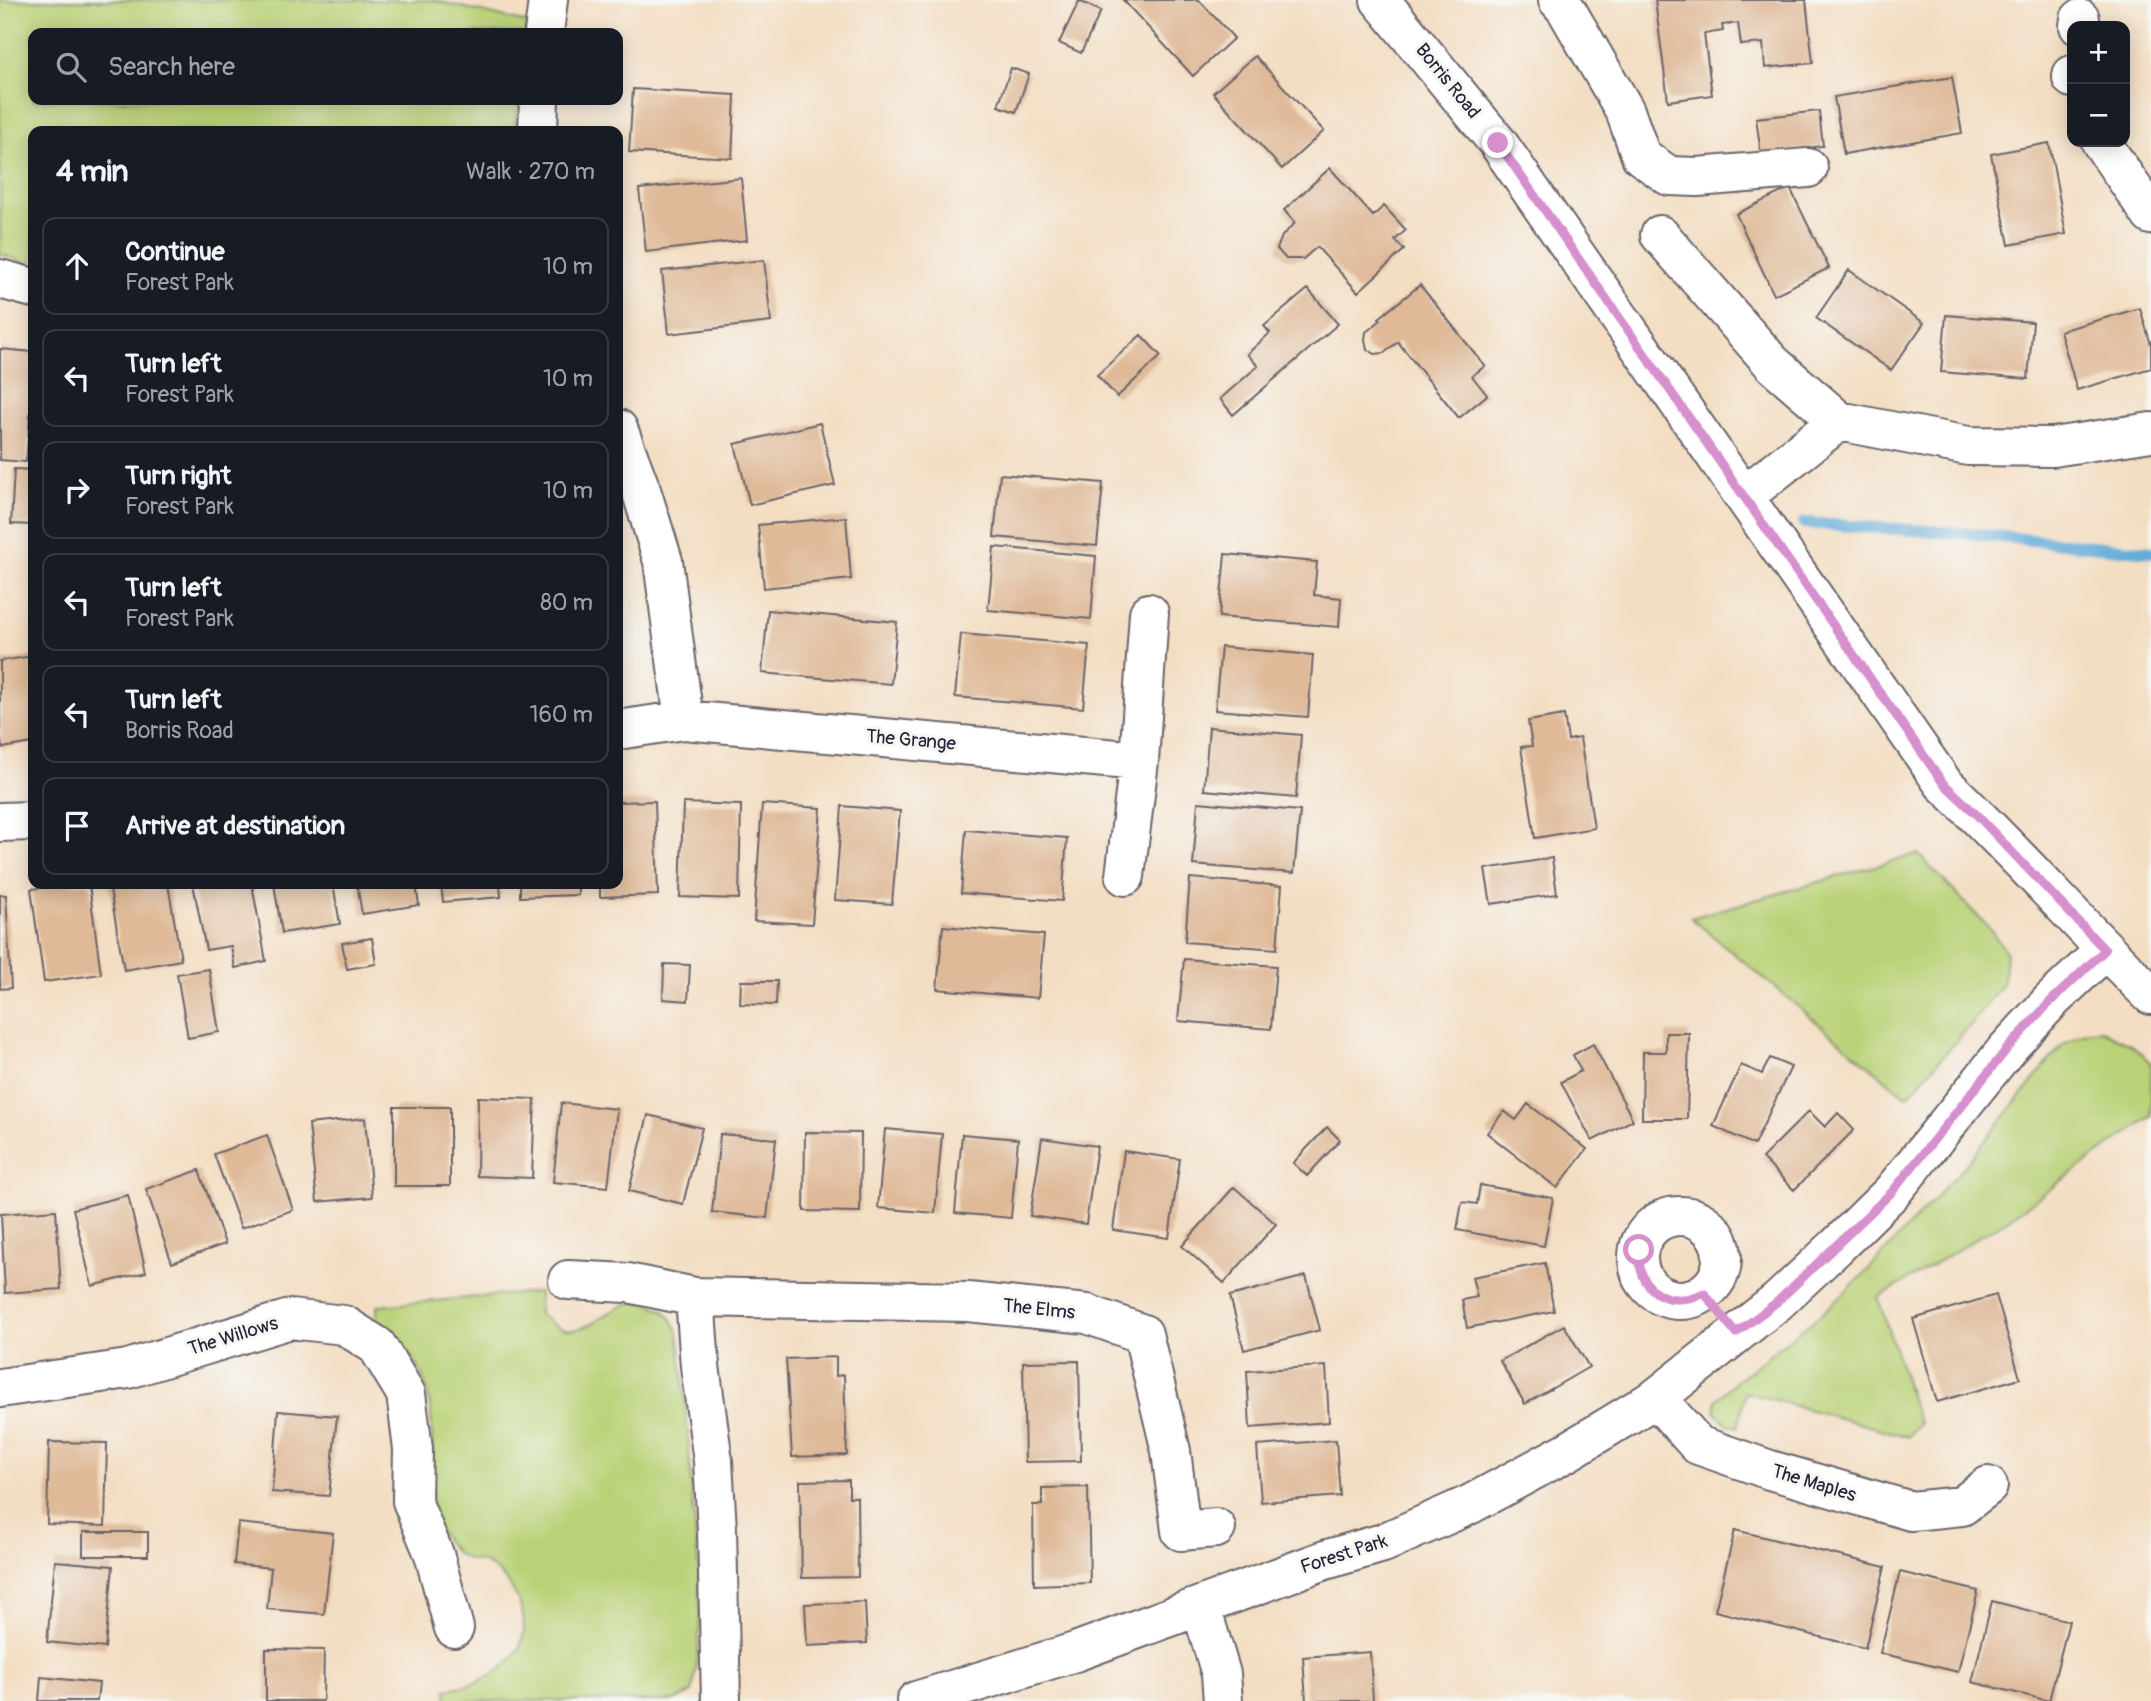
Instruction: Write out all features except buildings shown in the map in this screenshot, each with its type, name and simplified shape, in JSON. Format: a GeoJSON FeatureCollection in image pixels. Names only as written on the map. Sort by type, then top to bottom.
{"type":"FeatureCollection","features":[{"type":"Feature","properties":{"kind":"street"},"geometry":{"type":"LineString","coordinates":[[545,28],[548,0]]}},
{"type":"Feature","properties":{"kind":"street"},"geometry":{"type":"LineString","coordinates":[[1558,0],[1566,9],[1625,111],[1641,156],[1669,176],[1696,177],[1808,168]]}},
{"type":"Feature","properties":{"kind":"street","name":"Borris Road"},"geometry":{"type":"LineString","coordinates":[[1389,3],[1498,143],[1943,783],[2151,995]]}},
{"type":"Feature","properties":{"kind":"street"},"geometry":{"type":"LineString","coordinates":[[538,126],[539,105]]}},
{"type":"Feature","properties":{"kind":"street"},"geometry":{"type":"LineString","coordinates":[[2104,147],[2151,215]]}},
{"type":"Feature","properties":{"kind":"street"},"geometry":{"type":"LineString","coordinates":[[1660,235],[1773,364],[1839,421],[1968,446],[2053,447],[2151,432]]}},
{"type":"Feature","properties":{"kind":"street"},"geometry":{"type":"LineString","coordinates":[[0,279],[28,287]]}},
{"type":"Feature","properties":{"kind":"street"},"geometry":{"type":"LineString","coordinates":[[1744,496],[1839,421]]}},
{"type":"Feature","properties":{"kind":"street"},"geometry":{"type":"LineString","coordinates":[[623,442],[663,561],[684,720]]}},
{"type":"Feature","properties":{"kind":"street"},"geometry":{"type":"LineString","coordinates":[[1125,876],[1139,761],[1149,613]]}},
{"type":"Feature","properties":{"kind":"street","name":"The Grange"},"geometry":{"type":"LineString","coordinates":[[623,729],[684,720],[1139,761]]}},
{"type":"Feature","properties":{"kind":"street"},"geometry":{"type":"LineString","coordinates":[[0,822],[28,821]]}},
{"type":"Feature","properties":{"kind":"street","name":"Forest Park"},"geometry":{"type":"LineString","coordinates":[[916,1701],[1075,1652],[1325,1560],[1383,1543],[1469,1505],[1567,1452],[1656,1398],[1777,1302],[1892,1192],[2007,1049],[2051,1001],[2105,950]]}},
{"type":"Feature","properties":{"kind":"street","name":"The Elms"},"geometry":{"type":"LineString","coordinates":[[568,1280],[628,1283],[695,1297],[968,1301],[1087,1314],[1143,1334],[1171,1451],[1181,1531],[1216,1528]]}},
{"type":"Feature","properties":{"kind":"street"},"geometry":{"type":"LineString","coordinates":[[1704,1293],[1736,1333]]}},
{"type":"Feature","properties":{"kind":"street"},"geometry":{"type":"LineString","coordinates":[[695,1297],[718,1530],[722,1701]]}},
{"type":"Feature","properties":{"kind":"street","name":"The Willows"},"geometry":{"type":"LineString","coordinates":[[0,1388],[128,1370],[290,1318],[344,1325],[377,1346],[406,1394],[414,1449],[412,1501],[434,1554],[454,1628]]}},
{"type":"Feature","properties":{"kind":"street","name":"The Maples"},"geometry":{"type":"LineString","coordinates":[[1656,1398],[1698,1445],[1782,1474],[1911,1511],[1962,1506],[1988,1486]]}},
{"type":"Feature","properties":{"kind":"street"},"geometry":{"type":"LineString","coordinates":[[1202,1606],[1221,1674],[1223,1701]]}},
{"type":"Feature","properties":{"kind":"green space"},"geometry":{"type":"Polygon","coordinates":[[[0,0],[433,0],[527,23],[526,28],[28,28],[28,105],[517,105],[515,126],[28,126],[28,263],[0,254],[0,0]]]}},
{"type":"Feature","properties":{"kind":"green space"},"geometry":{"type":"Polygon","coordinates":[[[1918,854],[1990,929],[2006,952],[2004,981],[1973,1022],[1907,1097],[1691,918],[1918,854]]]}},
{"type":"Feature","properties":{"kind":"green space"},"geometry":{"type":"Polygon","coordinates":[[[2102,1030],[2131,1045],[2151,1063],[2151,1116],[2007,1220],[1878,1298],[1919,1423],[1909,1437],[1745,1392],[1738,1427],[1729,1425],[1715,1413],[1716,1400],[1729,1387],[1824,1312],[1868,1270],[1963,1168],[2062,1045],[2088,1031],[2102,1030]]]}},
{"type":"Feature","properties":{"kind":"green space"},"geometry":{"type":"Polygon","coordinates":[[[539,1292],[539,1314],[564,1329],[579,1329],[621,1307],[644,1303],[664,1312],[678,1332],[700,1617],[692,1692],[674,1701],[447,1701],[446,1689],[466,1686],[484,1679],[508,1663],[521,1643],[523,1617],[520,1604],[506,1580],[486,1564],[457,1553],[437,1526],[432,1505],[432,1434],[428,1394],[415,1362],[377,1322],[377,1306],[539,1292]]]}},
{"type":"Feature","properties":{"kind":"waterway"},"geometry":{"type":"LineString","coordinates":[[1804,523],[1974,534],[2151,552]]}},
{"type":"Feature","properties":{"kind":"route"},"geometry":{"type":"LineString","coordinates":[[1498,143],[1943,783],[2105,950],[2051,1001],[2007,1049],[1892,1192],[1777,1302],[1736,1333],[1704,1293],[1691,1299],[1676,1300],[1663,1297],[1651,1289],[1638,1264],[1639,1250]]}}]}
